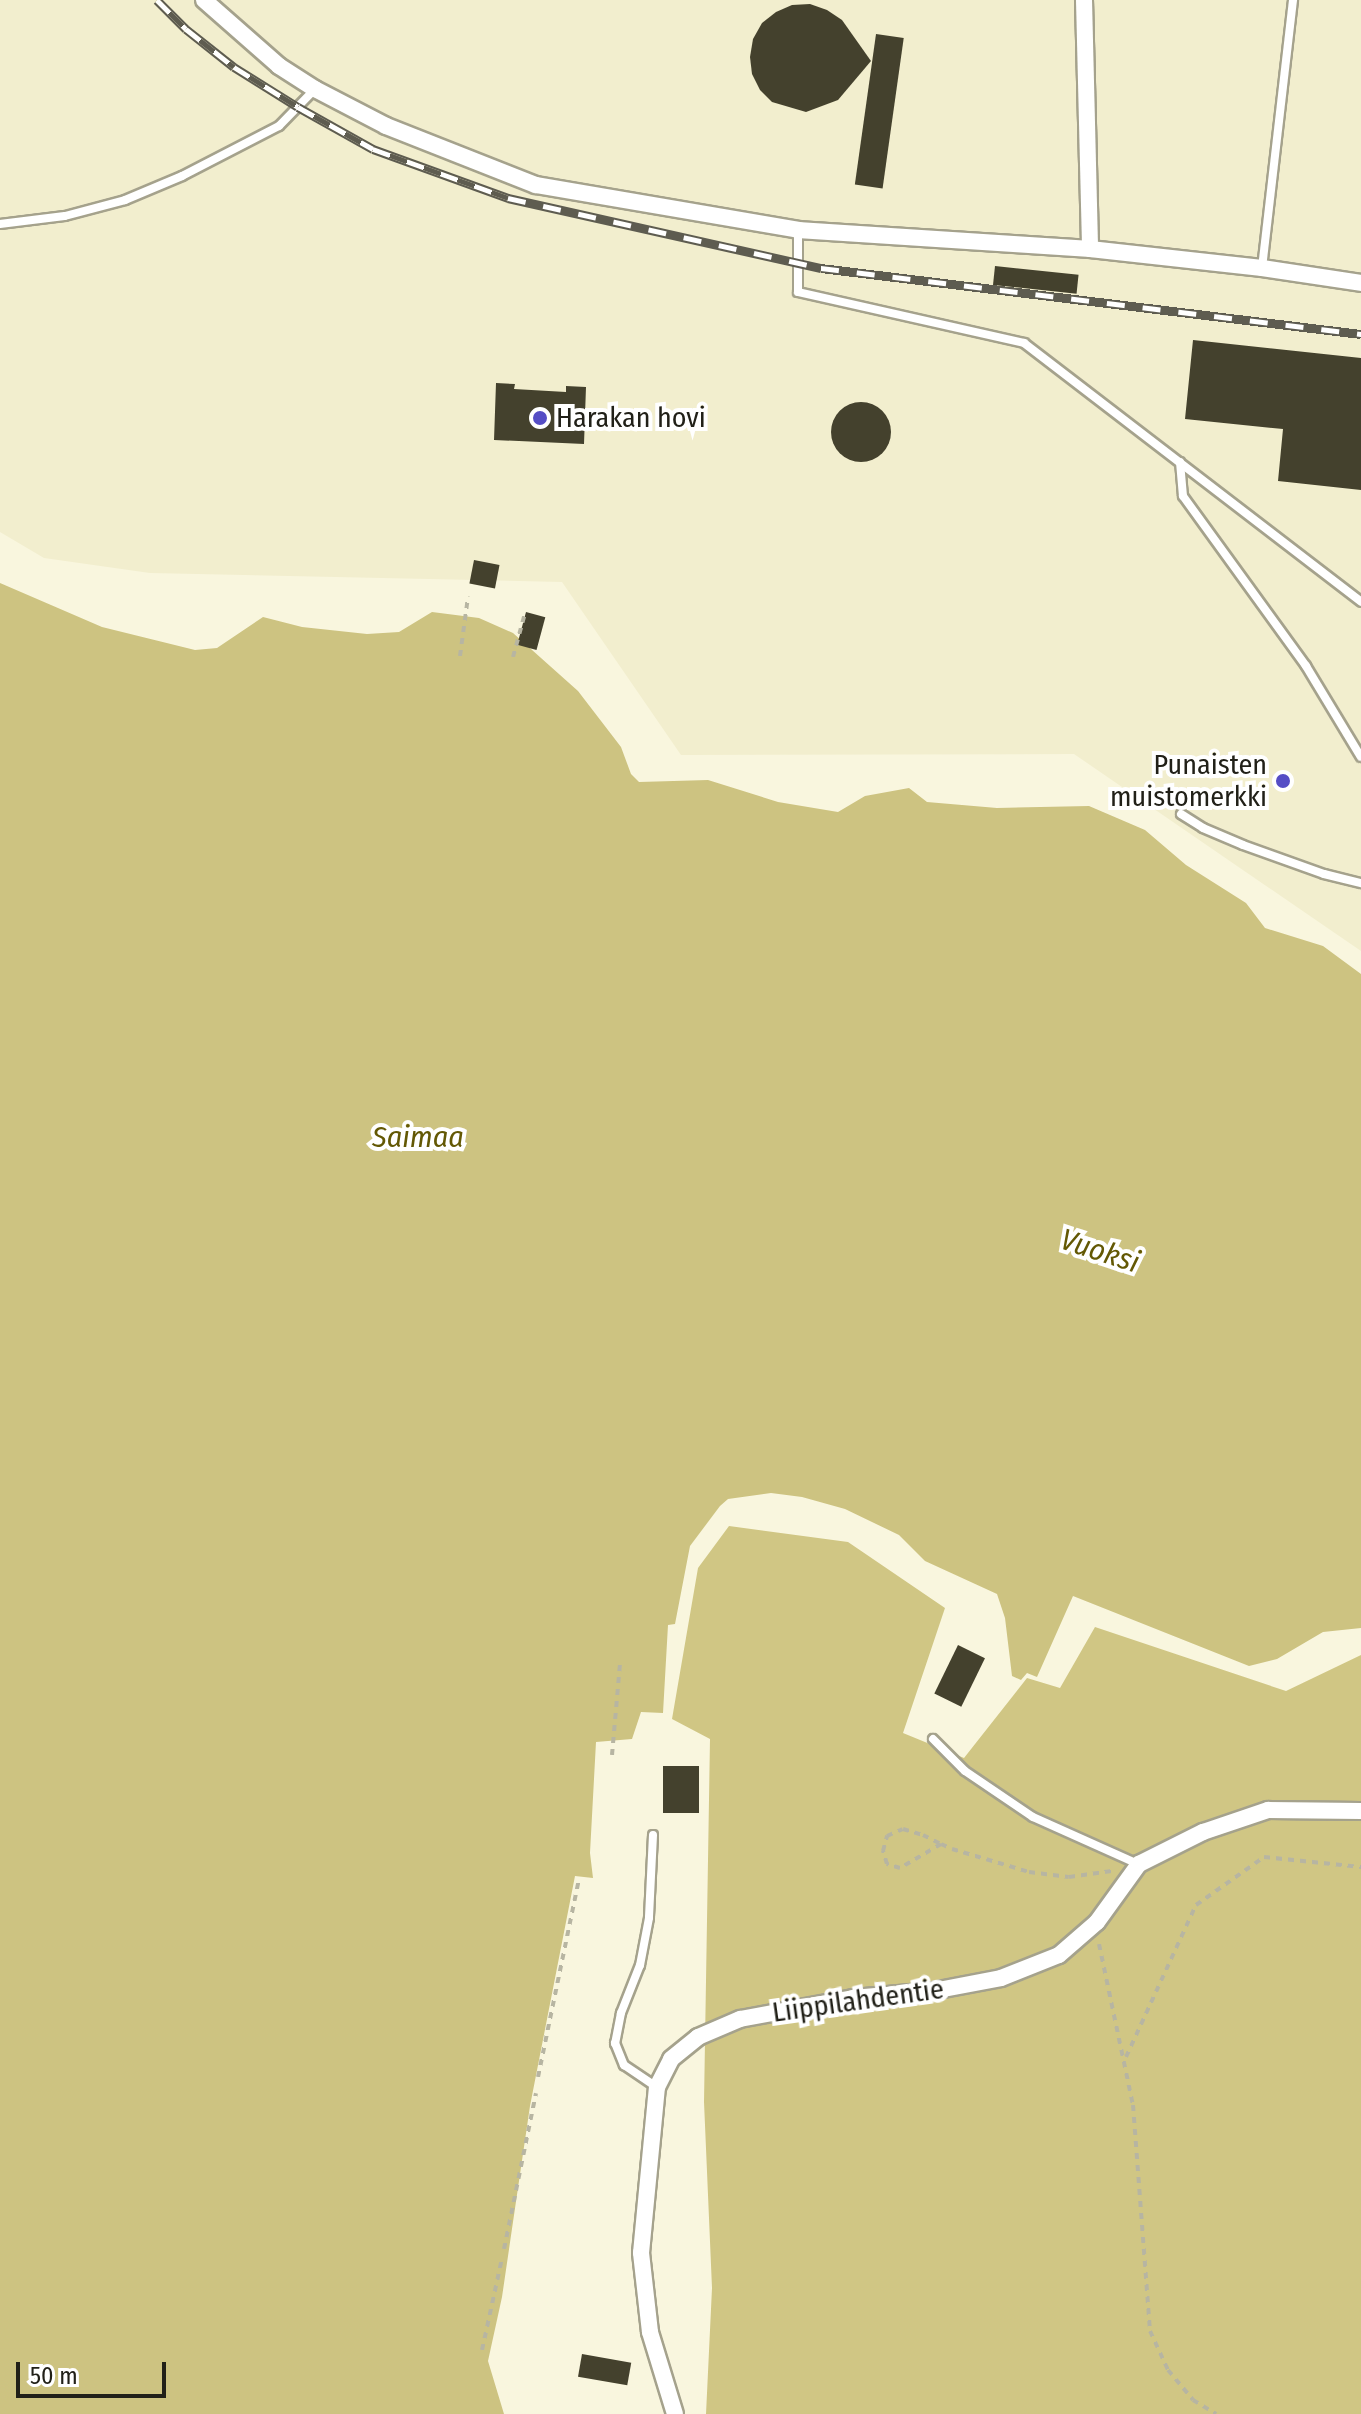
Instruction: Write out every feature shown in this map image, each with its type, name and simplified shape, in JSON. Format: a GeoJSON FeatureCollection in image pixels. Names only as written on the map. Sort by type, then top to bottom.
{"type":"FeatureCollection","features":[{"type":"Feature","properties":{"kind":"street"},"geometry":{"type":"LineString","coordinates":[[204,0],[279,66],[315,89],[386,126],[536,185],[798,230],[1090,249],[1262,268],[1361,283]]}},
{"type":"Feature","properties":{"kind":"street"},"geometry":{"type":"LineString","coordinates":[[1084,0],[1090,249]]}},
{"type":"Feature","properties":{"kind":"street","name":"Liippilahdentie"},"geometry":{"type":"LineString","coordinates":[[675,2414],[650,2332],[641,2253],[657,2087],[671,2059],[698,2037],[740,2019],[853,1998],[933,1991],[1001,1978],[1059,1955],[1097,1922],[1139,1864],[1203,1832],[1268,1810],[1361,1811]]}},
{"type":"Feature","properties":{"kind":"lane"},"geometry":{"type":"LineString","coordinates":[[1262,268],[1293,0]]}},
{"type":"Feature","properties":{"kind":"lane"},"geometry":{"type":"LineString","coordinates":[[0,224],[65,216],[125,200],[182,176],[279,126],[315,89]]}},
{"type":"Feature","properties":{"kind":"lane"},"geometry":{"type":"LineString","coordinates":[[798,230],[798,292],[1024,343],[1361,602]]}},
{"type":"Feature","properties":{"kind":"lane"},"geometry":{"type":"LineString","coordinates":[[1180,462],[1183,496],[1298,653],[1361,757]]}},
{"type":"Feature","properties":{"kind":"lane"},"geometry":{"type":"LineString","coordinates":[[1181,814],[1203,828],[1243,845],[1324,874],[1361,883]]}},
{"type":"Feature","properties":{"kind":"lane"},"geometry":{"type":"LineString","coordinates":[[933,1739],[965,1771],[1033,1817],[1139,1864]]}},
{"type":"Feature","properties":{"kind":"lane"},"geometry":{"type":"LineString","coordinates":[[653,1835],[649,1918],[640,1965],[621,2013],[615,2043],[624,2065],[657,2087]]}},
{"type":"Feature","properties":{"kind":"path"},"geometry":{"type":"LineString","coordinates":[[460,656],[468,597]]}},
{"type":"Feature","properties":{"kind":"path"},"geometry":{"type":"LineString","coordinates":[[513,657],[525,613]]}},
{"type":"Feature","properties":{"kind":"path"},"geometry":{"type":"LineString","coordinates":[[612,1755],[620,1663]]}},
{"type":"Feature","properties":{"kind":"path"},"geometry":{"type":"LineString","coordinates":[[941,1844],[900,1868],[887,1864],[883,1851],[887,1836],[903,1829],[1029,1872],[1069,1877],[1103,1874],[1139,1864]]}},
{"type":"Feature","properties":{"kind":"path"},"geometry":{"type":"LineString","coordinates":[[1125,2059],[1196,1905],[1264,1857],[1361,1867]]}},
{"type":"Feature","properties":{"kind":"path"},"geometry":{"type":"LineString","coordinates":[[538,2077],[579,1879]]}},
{"type":"Feature","properties":{"kind":"path"},"geometry":{"type":"LineString","coordinates":[[1097,1922],[1109,2001],[1125,2059],[1136,2133],[1150,2331],[1168,2370],[1193,2400],[1216,2414]]}},
{"type":"Feature","properties":{"kind":"path"},"geometry":{"type":"LineString","coordinates":[[504,2249],[536,2093]]}},
{"type":"Feature","properties":{"kind":"path"},"geometry":{"type":"LineString","coordinates":[[482,2350],[502,2258]]}},
{"type":"Feature","properties":{"kind":"shaded area"},"geometry":{"type":"Polygon","coordinates":[[[0,0],[1361,0],[1361,951],[1074,754],[681,755],[562,582],[150,573],[44,558],[0,532],[0,0]]]}},
{"type":"Feature","properties":{"kind":"shaded area"},"geometry":{"type":"Polygon","coordinates":[[[729,1526],[848,1542],[945,1608],[903,1733],[964,1758],[1027,1678],[1060,1688],[1095,1627],[1286,1691],[1361,1655],[1361,2414],[706,2414],[712,2288],[704,2102],[710,1739],[672,1719],[698,1568],[729,1526]]]}},
{"type":"Feature","properties":{"kind":"water","name":"Saimaa"},"geometry":{"type":"Polygon","coordinates":[[[0,583],[102,627],[195,650],[217,648],[263,617],[302,627],[367,634],[399,632],[432,612],[479,618],[513,633],[578,691],[621,747],[631,774],[639,782],[708,780],[778,802],[838,812],[865,796],[909,788],[927,802],[997,808],[1089,806],[1145,830],[1186,865],[1246,903],[1265,928],[1323,946],[1361,974],[1361,1628],[1323,1632],[1277,1659],[1249,1666],[1073,1596],[1037,1677],[1027,1673],[1021,1680],[1012,1676],[1005,1618],[997,1594],[925,1561],[899,1535],[845,1509],[802,1497],[771,1493],[728,1499],[720,1506],[690,1546],[675,1624],[668,1625],[663,1713],[641,1712],[632,1739],[596,1742],[590,1853],[593,1878],[575,1876],[530,2106],[502,2297],[488,2361],[504,2414],[0,2414],[0,583]]]}},
{"type":"Feature","properties":{"kind":"building"},"geometry":{"type":"Polygon","coordinates":[[[810,4],[842,20],[871,61],[838,100],[806,112],[772,102],[760,90],[752,74],[750,57],[753,39],[762,23],[792,5],[810,4]]]}},
{"type":"Feature","properties":{"kind":"building"},"geometry":{"type":"Polygon","coordinates":[[[876,34],[904,38],[883,188],[855,185],[876,34]]]}},
{"type":"Feature","properties":{"kind":"building"},"geometry":{"type":"Polygon","coordinates":[[[995,266],[1079,275],[1077,294],[993,285],[995,266]]]}},
{"type":"Feature","properties":{"kind":"building"},"geometry":{"type":"Polygon","coordinates":[[[1193,340],[1361,358],[1361,490],[1278,481],[1283,429],[1185,419],[1193,340]]]}},
{"type":"Feature","properties":{"kind":"building","name":"Harakan hovi"},"geometry":{"type":"Polygon","coordinates":[[[496,383],[515,384],[514,389],[566,392],[566,386],[586,387],[584,444],[494,440],[496,383]]]}},
{"type":"Feature","properties":{"kind":"building"},"geometry":{"type":"Polygon","coordinates":[[[861,402],[873,404],[882,411],[889,420],[889,444],[882,453],[873,460],[861,462],[849,460],[840,453],[833,444],[831,432],[833,420],[840,411],[849,404],[861,402]]]}},
{"type":"Feature","properties":{"kind":"building"},"geometry":{"type":"Polygon","coordinates":[[[474,560],[500,565],[495,589],[469,584],[474,560]]]}},
{"type":"Feature","properties":{"kind":"building"},"geometry":{"type":"Polygon","coordinates":[[[526,612],[545,617],[537,650],[517,645],[526,612]]]}},
{"type":"Feature","properties":{"kind":"building"},"geometry":{"type":"Polygon","coordinates":[[[958,1645],[985,1658],[961,1707],[934,1694],[958,1645]]]}},
{"type":"Feature","properties":{"kind":"building"},"geometry":{"type":"Polygon","coordinates":[[[663,1766],[699,1766],[699,1813],[663,1813],[663,1766]]]}},
{"type":"Feature","properties":{"kind":"building"},"geometry":{"type":"Polygon","coordinates":[[[582,2354],[631,2363],[627,2385],[578,2377],[582,2354]]]}},
{"type":"Feature","properties":{"kind":"railway"},"geometry":{"type":"LineString","coordinates":[[157,0],[186,29],[234,67],[298,107],[373,149],[508,198],[821,268],[1361,334]]}},
{"type":"Feature","properties":{"kind":"place","name":"Harakan hovi"},"geometry":{"type":"Point","coordinates":[540,418]}},
{"type":"Feature","properties":{"kind":"place","name":"Punaisten muistomerkki"},"geometry":{"type":"Point","coordinates":[1283,781]}},
{"type":"Feature","properties":{"kind":"water label","name":"Vuoksi"},"geometry":{"type":"Point","coordinates":[1100,1251]}}]}
